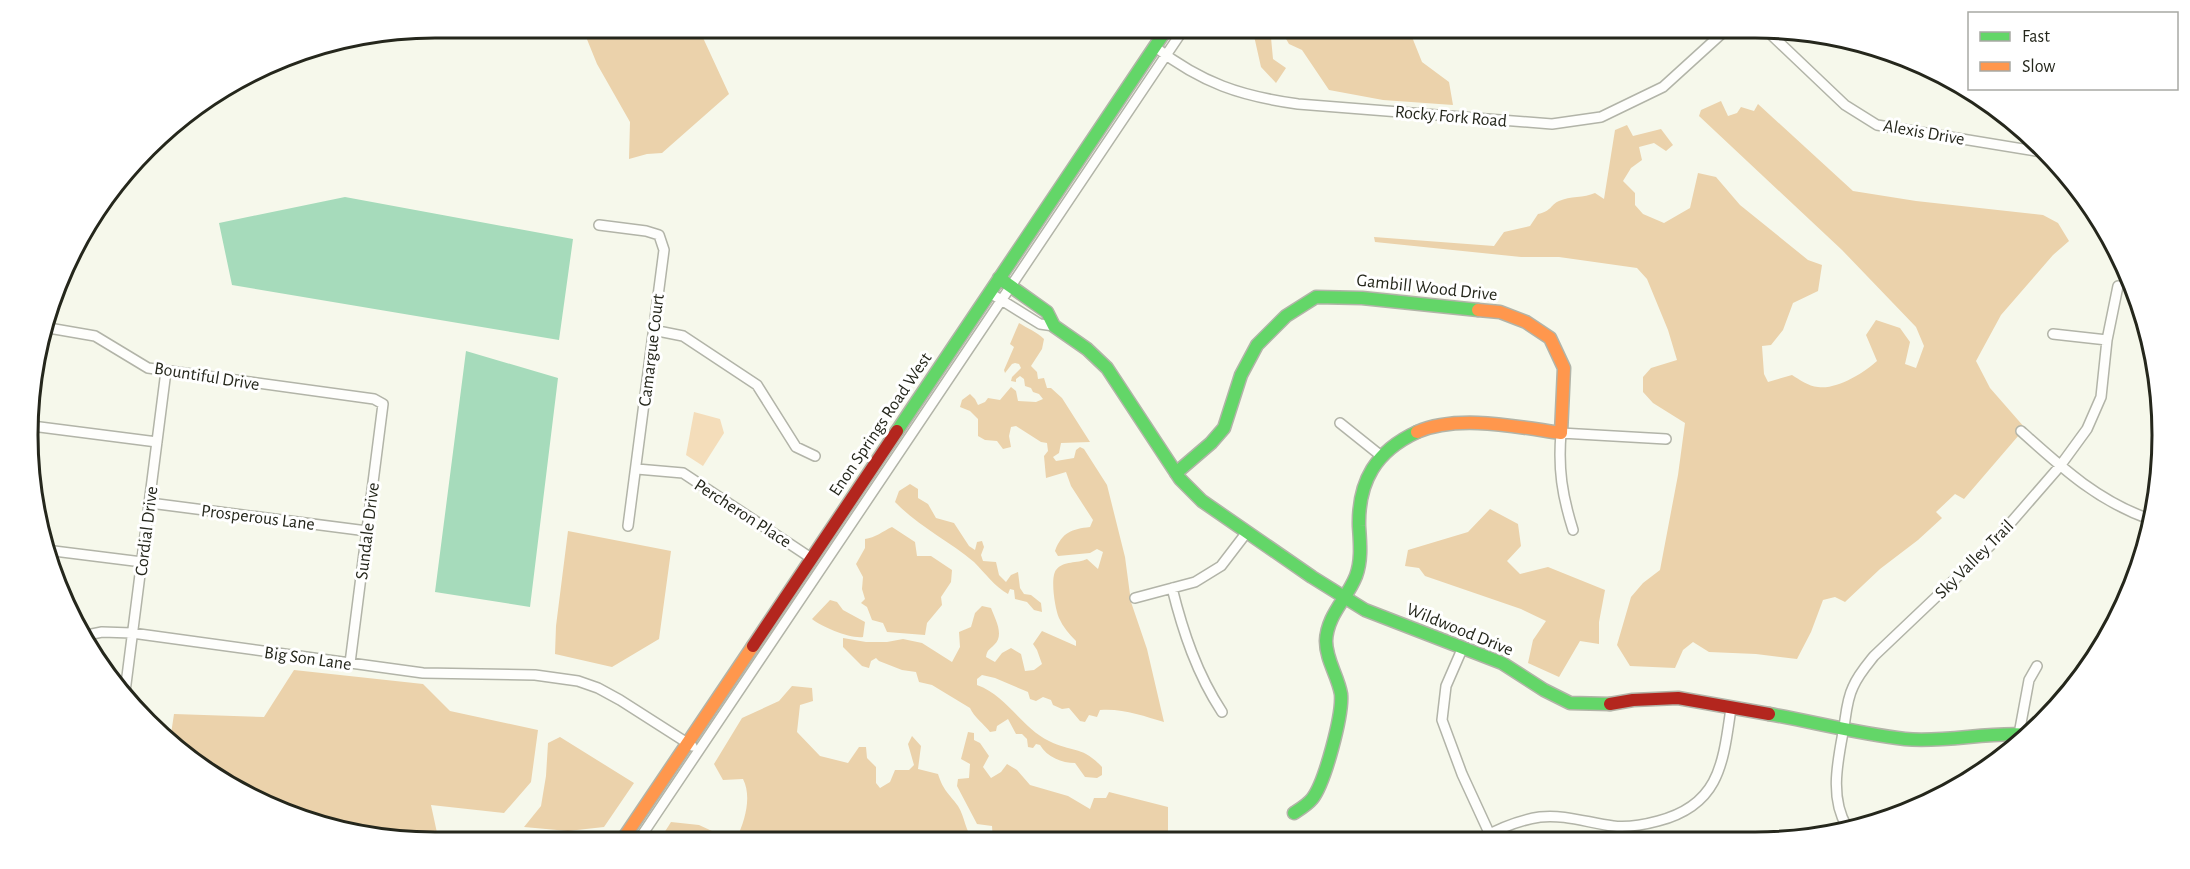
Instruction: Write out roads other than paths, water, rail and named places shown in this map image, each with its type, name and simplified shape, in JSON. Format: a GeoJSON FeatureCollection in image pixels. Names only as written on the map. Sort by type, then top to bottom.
{"type":"FeatureCollection","features":[{"type":"Feature","properties":{"kind":"street","name":"Enon Springs Road West"},"geometry":{"type":"LineString","coordinates":[[628,832],[1161,38]]}},
{"type":"Feature","properties":{"kind":"street"},"geometry":{"type":"LineString","coordinates":[[645,832],[1178,38]]}},
{"type":"Feature","properties":{"kind":"street","name":"Rocky Fork Road"},"geometry":{"type":"LineString","coordinates":[[1155,47],[1224,88],[1259,98],[1298,104],[1552,124],[1601,117],[1663,87],[1717,38]]}},
{"type":"Feature","properties":{"kind":"street","name":"Alexis Drive"},"geometry":{"type":"LineString","coordinates":[[1775,38],[1845,105],[1877,125],[2032,150]]}},
{"type":"Feature","properties":{"kind":"street","name":"Camargue Court"},"geometry":{"type":"LineString","coordinates":[[599,225],[646,231],[659,235],[664,250],[628,526]]}},
{"type":"Feature","properties":{"kind":"street","name":"Wildwood Drive"},"geometry":{"type":"LineString","coordinates":[[999,278],[1047,312],[1054,326]]}},
{"type":"Feature","properties":{"kind":"street","name":"Sky Valley Trail"},"geometry":{"type":"LineString","coordinates":[[1844,821],[1837,803],[1836,781],[1852,688],[1874,656],[1994,542],[2060,466],[2087,429],[2101,396],[2107,340],[2118,286]]}},
{"type":"Feature","properties":{"kind":"street","name":"Wildwood Drive"},"geometry":{"type":"LineString","coordinates":[[990,293],[1040,324],[1054,326],[1087,349],[1107,368],[1176,473],[1188,489],[1202,501],[1344,597],[1382,617],[1504,664],[1544,690],[1570,703],[1607,705],[1633,700],[1678,698],[1906,739],[1962,739],[2015,735]]}},
{"type":"Feature","properties":{"kind":"street","name":"Gambill Wood Drive"},"geometry":{"type":"LineString","coordinates":[[1176,473],[1211,443],[1224,428],[1240,375],[1266,334],[1316,297],[1362,298],[1500,312],[1527,322],[1550,338],[1564,368],[1561,433]]}},
{"type":"Feature","properties":{"kind":"street","name":"Bountiful Drive"},"geometry":{"type":"LineString","coordinates":[[52,329],[95,336],[148,368],[380,401]]}},
{"type":"Feature","properties":{"kind":"street"},"geometry":{"type":"LineString","coordinates":[[653,330],[683,336],[758,385],[796,447],[815,456]]}},
{"type":"Feature","properties":{"kind":"street"},"geometry":{"type":"LineString","coordinates":[[2053,334],[2107,340]]}},
{"type":"Feature","properties":{"kind":"street","name":"Cordial Drive"},"geometry":{"type":"LineString","coordinates":[[126,684],[166,370]]}},
{"type":"Feature","properties":{"kind":"street","name":"Sundale Drive"},"geometry":{"type":"LineString","coordinates":[[350,663],[383,404],[380,401]]}},
{"type":"Feature","properties":{"kind":"street"},"geometry":{"type":"LineString","coordinates":[[1294,813],[1313,798],[1326,771],[1341,696],[1329,664],[1326,642],[1328,628],[1332,614],[1352,583],[1359,566],[1359,517],[1363,488],[1380,455],[1417,431],[1450,422],[1561,433],[1666,439]]}},
{"type":"Feature","properties":{"kind":"street"},"geometry":{"type":"LineString","coordinates":[[1340,423],[1380,455]]}},
{"type":"Feature","properties":{"kind":"street"},"geometry":{"type":"LineString","coordinates":[[38,427],[157,442]]}},
{"type":"Feature","properties":{"kind":"street"},"geometry":{"type":"LineString","coordinates":[[2021,431],[2098,496],[2127,512],[2144,517]]}},
{"type":"Feature","properties":{"kind":"street"},"geometry":{"type":"LineString","coordinates":[[1561,433],[1559,461],[1565,504],[1573,530]]}},
{"type":"Feature","properties":{"kind":"street","name":"Percheron Place"},"geometry":{"type":"LineString","coordinates":[[637,469],[683,473],[811,558]]}},
{"type":"Feature","properties":{"kind":"street","name":"Prosperous Lane"},"geometry":{"type":"LineString","coordinates":[[150,503],[367,531]]}},
{"type":"Feature","properties":{"kind":"street"},"geometry":{"type":"LineString","coordinates":[[1135,598],[1195,582],[1221,566],[1247,532]]}},
{"type":"Feature","properties":{"kind":"street"},"geometry":{"type":"LineString","coordinates":[[56,551],[142,562]]}},
{"type":"Feature","properties":{"kind":"street"},"geometry":{"type":"LineString","coordinates":[[1172,588],[1190,650],[1222,712]]}},
{"type":"Feature","properties":{"kind":"street","name":"Big Son Lane"},"geometry":{"type":"LineString","coordinates":[[92,634],[132,633],[423,673],[535,675],[578,681],[598,688],[699,751]]}},
{"type":"Feature","properties":{"kind":"street"},"geometry":{"type":"LineString","coordinates":[[1463,647],[1446,686],[1442,720],[1462,774],[1489,832]]}},
{"type":"Feature","properties":{"kind":"street"},"geometry":{"type":"LineString","coordinates":[[2026,725],[2029,680],[2037,666]]}},
{"type":"Feature","properties":{"kind":"street"},"geometry":{"type":"LineString","coordinates":[[1500,832],[1526,820],[1549,816],[1616,827],[1639,826],[1670,818],[1694,807],[1710,789],[1718,772],[1724,752],[1731,708]]}}]}
